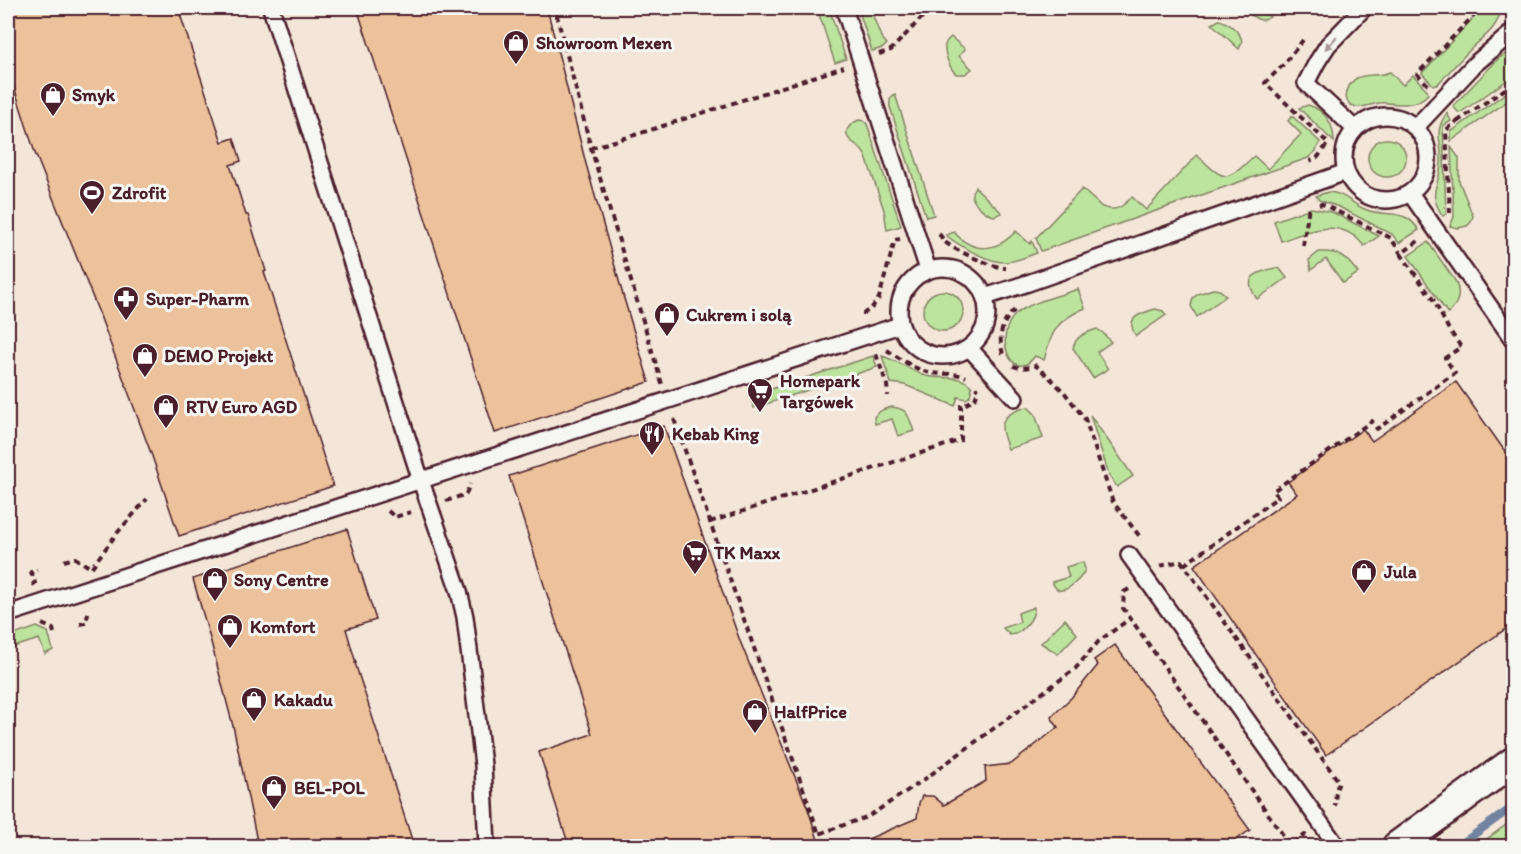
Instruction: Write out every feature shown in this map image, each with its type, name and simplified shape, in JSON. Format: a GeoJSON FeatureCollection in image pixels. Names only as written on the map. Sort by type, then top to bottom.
{"type":"FeatureCollection","features":[{"type":"Feature","properties":{"kind":"street"},"geometry":{"type":"LineString","coordinates":[[1397,846],[1514,761]]}},
{"type":"Feature","properties":{"kind":"lane"},"geometry":{"type":"LineString","coordinates":[[271,8],[421,481],[459,591],[465,617],[483,765],[487,846]]}},
{"type":"Feature","properties":{"kind":"lane"},"geometry":{"type":"LineString","coordinates":[[844,8],[928,270]]}},
{"type":"Feature","properties":{"kind":"lane"},"geometry":{"type":"LineString","coordinates":[[1355,129],[1306,83],[1328,45],[1364,8]]}},
{"type":"Feature","properties":{"kind":"lane"},"geometry":{"type":"LineString","coordinates":[[1416,127],[1475,64],[1514,31]]}},
{"type":"Feature","properties":{"kind":"lane"},"geometry":{"type":"LineString","coordinates":[[1385,115],[1401,118],[1416,127],[1424,138],[1429,158],[1420,183],[1410,193],[1396,199],[1380,200],[1365,195],[1353,185],[1346,172],[1343,157],[1350,135],[1355,129],[1368,119],[1385,115]]}},
{"type":"Feature","properties":{"kind":"lane"},"geometry":{"type":"LineString","coordinates":[[985,297],[1346,172]]}},
{"type":"Feature","properties":{"kind":"lane"},"geometry":{"type":"LineString","coordinates":[[1410,193],[1514,341]]}},
{"type":"Feature","properties":{"kind":"lane"},"geometry":{"type":"LineString","coordinates":[[938,267],[953,268],[967,274],[979,285],[985,297],[988,312],[985,327],[970,349],[954,355],[932,355],[917,349],[906,338],[900,325],[898,308],[902,293],[911,280],[928,270],[938,267]]}},
{"type":"Feature","properties":{"kind":"lane"},"geometry":{"type":"LineString","coordinates":[[8,614],[900,325]]}},
{"type":"Feature","properties":{"kind":"lane"},"geometry":{"type":"LineString","coordinates":[[970,349],[1015,398]]}},
{"type":"Feature","properties":{"kind":"lane"},"geometry":{"type":"LineString","coordinates":[[1129,555],[1336,846]]}},
{"type":"Feature","properties":{"kind":"path"},"geometry":{"type":"LineString","coordinates":[[566,8],[557,16],[591,148],[668,400],[819,834],[869,816],[922,781],[1075,669],[1099,641],[1131,618]]}},
{"type":"Feature","properties":{"kind":"path"},"geometry":{"type":"LineString","coordinates":[[591,148],[891,50],[931,8]]}},
{"type":"Feature","properties":{"kind":"path"},"geometry":{"type":"LineString","coordinates":[[1303,40],[1265,83],[1328,143],[1318,157],[1309,162]]}},
{"type":"Feature","properties":{"kind":"path"},"geometry":{"type":"LineString","coordinates":[[1401,254],[1446,222],[1450,215],[1446,130],[1458,121]]}},
{"type":"Feature","properties":{"kind":"path"},"geometry":{"type":"LineString","coordinates":[[1184,565],[1278,497],[1273,490],[1372,421],[1377,429],[1455,373],[1444,358],[1461,347],[1391,238],[1322,204],[1310,205],[1304,246]]}},
{"type":"Feature","properties":{"kind":"path"},"geometry":{"type":"LineString","coordinates":[[874,351],[888,396]]}},
{"type":"Feature","properties":{"kind":"path"},"geometry":{"type":"LineString","coordinates":[[1011,364],[1022,368],[1035,365],[1064,392],[1085,419],[1113,502],[1144,543]]}},
{"type":"Feature","properties":{"kind":"path"},"geometry":{"type":"LineString","coordinates":[[711,522],[961,440],[961,404],[975,399],[978,391],[974,384]]}},
{"type":"Feature","properties":{"kind":"path"},"geometry":{"type":"LineString","coordinates":[[64,561],[75,558],[91,568],[147,499]]}},
{"type":"Feature","properties":{"kind":"path"},"geometry":{"type":"LineString","coordinates":[[1156,558],[1161,565]]}},
{"type":"Feature","properties":{"kind":"path"},"geometry":{"type":"LineString","coordinates":[[1309,841],[1305,835],[1290,845],[1124,608],[1124,592],[1161,565],[1181,561],[1339,782],[1336,790],[1335,811]]}},
{"type":"Feature","properties":{"kind":"shaded area","name":"Homepark Targówek"},"geometry":{"type":"Polygon","coordinates":[[[8,8],[1513,8],[1513,820],[1477,846],[8,846],[8,8]]]}},
{"type":"Feature","properties":{"kind":"green space"},"geometry":{"type":"Polygon","coordinates":[[[817,8],[829,8],[846,59],[835,63],[817,8]]]}},
{"type":"Feature","properties":{"kind":"green space"},"geometry":{"type":"Polygon","coordinates":[[[858,8],[870,8],[881,37],[887,44],[883,48],[872,51],[858,8]]]}},
{"type":"Feature","properties":{"kind":"green space"},"geometry":{"type":"Polygon","coordinates":[[[1244,8],[1260,8],[1270,17],[1259,20],[1244,8]]]}},
{"type":"Feature","properties":{"kind":"green space"},"geometry":{"type":"Polygon","coordinates":[[[1488,8],[1501,8],[1494,27],[1437,85],[1433,85],[1422,73],[1478,13],[1488,8]]]}},
{"type":"Feature","properties":{"kind":"green space"},"geometry":{"type":"Polygon","coordinates":[[[1219,20],[1237,31],[1242,42],[1239,49],[1212,24],[1219,20]]]}},
{"type":"Feature","properties":{"kind":"green space"},"geometry":{"type":"Polygon","coordinates":[[[951,37],[965,49],[959,56],[972,69],[965,74],[956,74],[948,61],[945,45],[951,37]]]}},
{"type":"Feature","properties":{"kind":"green space"},"geometry":{"type":"Polygon","coordinates":[[[1513,49],[1513,76],[1460,113],[1458,112],[1453,106],[1499,58],[1513,49]]]}},
{"type":"Feature","properties":{"kind":"green space"},"geometry":{"type":"Polygon","coordinates":[[[1390,72],[1403,85],[1413,75],[1428,94],[1419,101],[1408,104],[1379,103],[1358,107],[1348,102],[1347,91],[1354,80],[1390,72]]]}},
{"type":"Feature","properties":{"kind":"green space"},"geometry":{"type":"Polygon","coordinates":[[[1513,88],[1513,97],[1451,141],[1451,132],[1513,88]]]}},
{"type":"Feature","properties":{"kind":"green space"},"geometry":{"type":"Polygon","coordinates":[[[895,94],[934,215],[926,217],[890,107],[890,99],[895,94]]]}},
{"type":"Feature","properties":{"kind":"green space"},"geometry":{"type":"Polygon","coordinates":[[[1308,105],[1324,114],[1332,129],[1334,142],[1299,108],[1308,105]]]}},
{"type":"Feature","properties":{"kind":"green space"},"geometry":{"type":"Polygon","coordinates":[[[1447,113],[1451,121],[1443,126],[1446,214],[1443,216],[1435,201],[1435,189],[1441,163],[1439,133],[1447,113]]]}},
{"type":"Feature","properties":{"kind":"green space"},"geometry":{"type":"Polygon","coordinates":[[[1292,116],[1320,142],[1316,151],[1308,158],[1041,251],[1036,238],[1082,189],[1102,207],[1119,208],[1132,197],[1146,210],[1197,155],[1214,170],[1226,176],[1237,171],[1254,156],[1268,169],[1301,134],[1288,121],[1292,116]]]}},
{"type":"Feature","properties":{"kind":"green space"},"geometry":{"type":"Polygon","coordinates":[[[859,120],[867,124],[901,226],[887,230],[884,210],[866,157],[847,136],[849,127],[859,120]]]}},
{"type":"Feature","properties":{"kind":"green space"},"geometry":{"type":"Polygon","coordinates":[[[1387,139],[1400,145],[1406,158],[1400,171],[1387,177],[1374,171],[1368,158],[1374,145],[1387,139]]]}},
{"type":"Feature","properties":{"kind":"green space"},"geometry":{"type":"Polygon","coordinates":[[[1451,147],[1459,158],[1459,181],[1473,216],[1467,226],[1458,228],[1450,226],[1454,217],[1451,147]]]}},
{"type":"Feature","properties":{"kind":"green space"},"geometry":{"type":"Polygon","coordinates":[[[975,187],[1002,213],[994,216],[978,206],[972,195],[975,187]]]}},
{"type":"Feature","properties":{"kind":"green space"},"geometry":{"type":"Polygon","coordinates":[[[1328,192],[1340,195],[1367,210],[1405,217],[1419,230],[1399,243],[1392,234],[1339,207],[1319,200],[1316,196],[1328,192]]]}},
{"type":"Feature","properties":{"kind":"green space"},"geometry":{"type":"Polygon","coordinates":[[[1311,208],[1334,213],[1379,236],[1364,246],[1345,231],[1325,228],[1281,241],[1274,221],[1311,208]]]}},
{"type":"Feature","properties":{"kind":"green space"},"geometry":{"type":"Polygon","coordinates":[[[1016,231],[1030,244],[1032,241],[1037,253],[1013,261],[999,262],[974,253],[946,235],[954,232],[969,244],[985,248],[1001,243],[1016,231]]]}},
{"type":"Feature","properties":{"kind":"green space"},"geometry":{"type":"Polygon","coordinates":[[[1428,242],[1458,287],[1458,299],[1448,314],[1408,256],[1428,242]]]}},
{"type":"Feature","properties":{"kind":"green space"},"geometry":{"type":"Polygon","coordinates":[[[1319,252],[1342,256],[1358,273],[1343,283],[1326,259],[1311,270],[1309,260],[1319,252]]]}},
{"type":"Feature","properties":{"kind":"green space"},"geometry":{"type":"Polygon","coordinates":[[[1275,268],[1280,269],[1287,278],[1257,299],[1251,286],[1252,277],[1275,268]]]}},
{"type":"Feature","properties":{"kind":"green space"},"geometry":{"type":"Polygon","coordinates":[[[1078,289],[1085,308],[1061,322],[1053,334],[1044,360],[1035,356],[1027,364],[1019,365],[1013,362],[1005,345],[1009,323],[1017,313],[1038,302],[1078,289]]]}},
{"type":"Feature","properties":{"kind":"green space"},"geometry":{"type":"Polygon","coordinates":[[[1213,289],[1221,291],[1226,296],[1197,317],[1191,306],[1193,298],[1213,289]]]}},
{"type":"Feature","properties":{"kind":"green space"},"geometry":{"type":"Polygon","coordinates":[[[943,291],[951,292],[957,297],[962,303],[962,319],[957,325],[951,330],[943,331],[935,330],[929,325],[924,319],[923,311],[924,303],[929,297],[935,292],[943,291]]]}},
{"type":"Feature","properties":{"kind":"green space"},"geometry":{"type":"Polygon","coordinates":[[[1155,309],[1163,311],[1166,315],[1136,336],[1132,324],[1135,317],[1155,309]]]}},
{"type":"Feature","properties":{"kind":"green space"},"geometry":{"type":"Polygon","coordinates":[[[1097,329],[1111,342],[1097,352],[1108,369],[1093,378],[1073,348],[1079,337],[1097,329]]]}},
{"type":"Feature","properties":{"kind":"green space"},"geometry":{"type":"Polygon","coordinates":[[[873,356],[877,367],[754,408],[750,396],[873,356]]]}},
{"type":"Feature","properties":{"kind":"green space"},"geometry":{"type":"Polygon","coordinates":[[[882,356],[926,376],[962,380],[972,387],[970,396],[966,399],[958,397],[955,406],[905,385],[891,383],[882,356]]]}},
{"type":"Feature","properties":{"kind":"green space"},"geometry":{"type":"Polygon","coordinates":[[[892,407],[905,412],[914,431],[898,436],[892,419],[875,424],[876,415],[892,407]]]}},
{"type":"Feature","properties":{"kind":"green space"},"geometry":{"type":"Polygon","coordinates":[[[1028,407],[1035,414],[1043,438],[1008,449],[1002,430],[1003,422],[1010,414],[1028,407]]]}},
{"type":"Feature","properties":{"kind":"green space"},"geometry":{"type":"Polygon","coordinates":[[[1090,415],[1133,476],[1117,487],[1109,475],[1090,415]]]}},
{"type":"Feature","properties":{"kind":"green space"},"geometry":{"type":"Polygon","coordinates":[[[1083,562],[1085,569],[1075,583],[1067,589],[1056,588],[1052,582],[1069,577],[1066,567],[1083,562]]]}},
{"type":"Feature","properties":{"kind":"green space"},"geometry":{"type":"Polygon","coordinates":[[[1034,607],[1030,620],[1019,632],[1010,635],[1003,628],[1020,622],[1018,613],[1034,607]]]}},
{"type":"Feature","properties":{"kind":"green space"},"geometry":{"type":"Polygon","coordinates":[[[1065,619],[1077,634],[1058,654],[1041,643],[1065,619]]]}},
{"type":"Feature","properties":{"kind":"green space"},"geometry":{"type":"Polygon","coordinates":[[[37,627],[48,632],[53,650],[45,654],[39,639],[8,649],[8,637],[37,627]]]}},
{"type":"Feature","properties":{"kind":"green space"},"geometry":{"type":"Polygon","coordinates":[[[1513,820],[1513,846],[1477,846],[1513,820]]]}},
{"type":"Feature","properties":{"kind":"building"},"geometry":{"type":"Polygon","coordinates":[[[8,8],[178,8],[222,142],[234,138],[241,161],[230,165],[266,271],[264,272],[333,486],[179,536],[99,313],[35,153],[8,68],[8,8]]]}},
{"type":"Feature","properties":{"kind":"building"},"geometry":{"type":"Polygon","coordinates":[[[357,8],[547,8],[586,164],[649,382],[495,433],[357,8]]]}},
{"type":"Feature","properties":{"kind":"building","name":"Jula"},"geometry":{"type":"Polygon","coordinates":[[[1456,382],[1514,464],[1514,623],[1326,755],[1194,566],[1297,494],[1288,482],[1363,429],[1372,441],[1456,382]]]}},
{"type":"Feature","properties":{"kind":"building"},"geometry":{"type":"Polygon","coordinates":[[[664,426],[740,641],[808,809],[820,846],[569,846],[539,752],[592,734],[509,476],[664,426]]]}},
{"type":"Feature","properties":{"kind":"building"},"geometry":{"type":"Polygon","coordinates":[[[347,529],[376,620],[346,629],[414,846],[258,846],[234,730],[193,579],[347,529]]]}},
{"type":"Feature","properties":{"kind":"building"},"geometry":{"type":"Polygon","coordinates":[[[1115,645],[1250,830],[1227,846],[852,846],[917,818],[922,796],[933,796],[944,805],[986,781],[985,767],[1011,764],[1058,727],[1051,717],[1071,698],[1098,665],[1094,660],[1115,645]]]}},
{"type":"Feature","properties":{"kind":"waterway"},"geometry":{"type":"LineString","coordinates":[[1458,846],[1514,806]]}},
{"type":"Feature","properties":{"kind":"place","name":"Showroom Mexen"},"geometry":{"type":"Point","coordinates":[516,66]}},
{"type":"Feature","properties":{"kind":"place","name":"Smyk"},"geometry":{"type":"Point","coordinates":[53,118]}},
{"type":"Feature","properties":{"kind":"place","name":"Zdrofit"},"geometry":{"type":"Point","coordinates":[92,216]}},
{"type":"Feature","properties":{"kind":"place","name":"Super-Pharm"},"geometry":{"type":"Point","coordinates":[126,322]}},
{"type":"Feature","properties":{"kind":"place","name":"Cukrem i solą"},"geometry":{"type":"Point","coordinates":[667,338]}},
{"type":"Feature","properties":{"kind":"place","name":"DEMO Projekt"},"geometry":{"type":"Point","coordinates":[145,379]}},
{"type":"Feature","properties":{"kind":"place","name":"Homepark Targówek"},"geometry":{"type":"Point","coordinates":[760,414]}},
{"type":"Feature","properties":{"kind":"place","name":"RTV Euro AGD"},"geometry":{"type":"Point","coordinates":[166,430]}},
{"type":"Feature","properties":{"kind":"place","name":"Kebab King"},"geometry":{"type":"Point","coordinates":[652,457]}},
{"type":"Feature","properties":{"kind":"place","name":"TK Maxx"},"geometry":{"type":"Point","coordinates":[695,576]}},
{"type":"Feature","properties":{"kind":"place","name":"Jula"},"geometry":{"type":"Point","coordinates":[1364,595]}},
{"type":"Feature","properties":{"kind":"place","name":"Sony Centre"},"geometry":{"type":"Point","coordinates":[215,603]}},
{"type":"Feature","properties":{"kind":"place","name":"Komfort"},"geometry":{"type":"Point","coordinates":[230,650]}},
{"type":"Feature","properties":{"kind":"place","name":"Kakadu"},"geometry":{"type":"Point","coordinates":[254,723]}},
{"type":"Feature","properties":{"kind":"place","name":"HalfPrice"},"geometry":{"type":"Point","coordinates":[755,735]}},
{"type":"Feature","properties":{"kind":"place","name":"BEL-POL"},"geometry":{"type":"Point","coordinates":[274,811]}}]}
